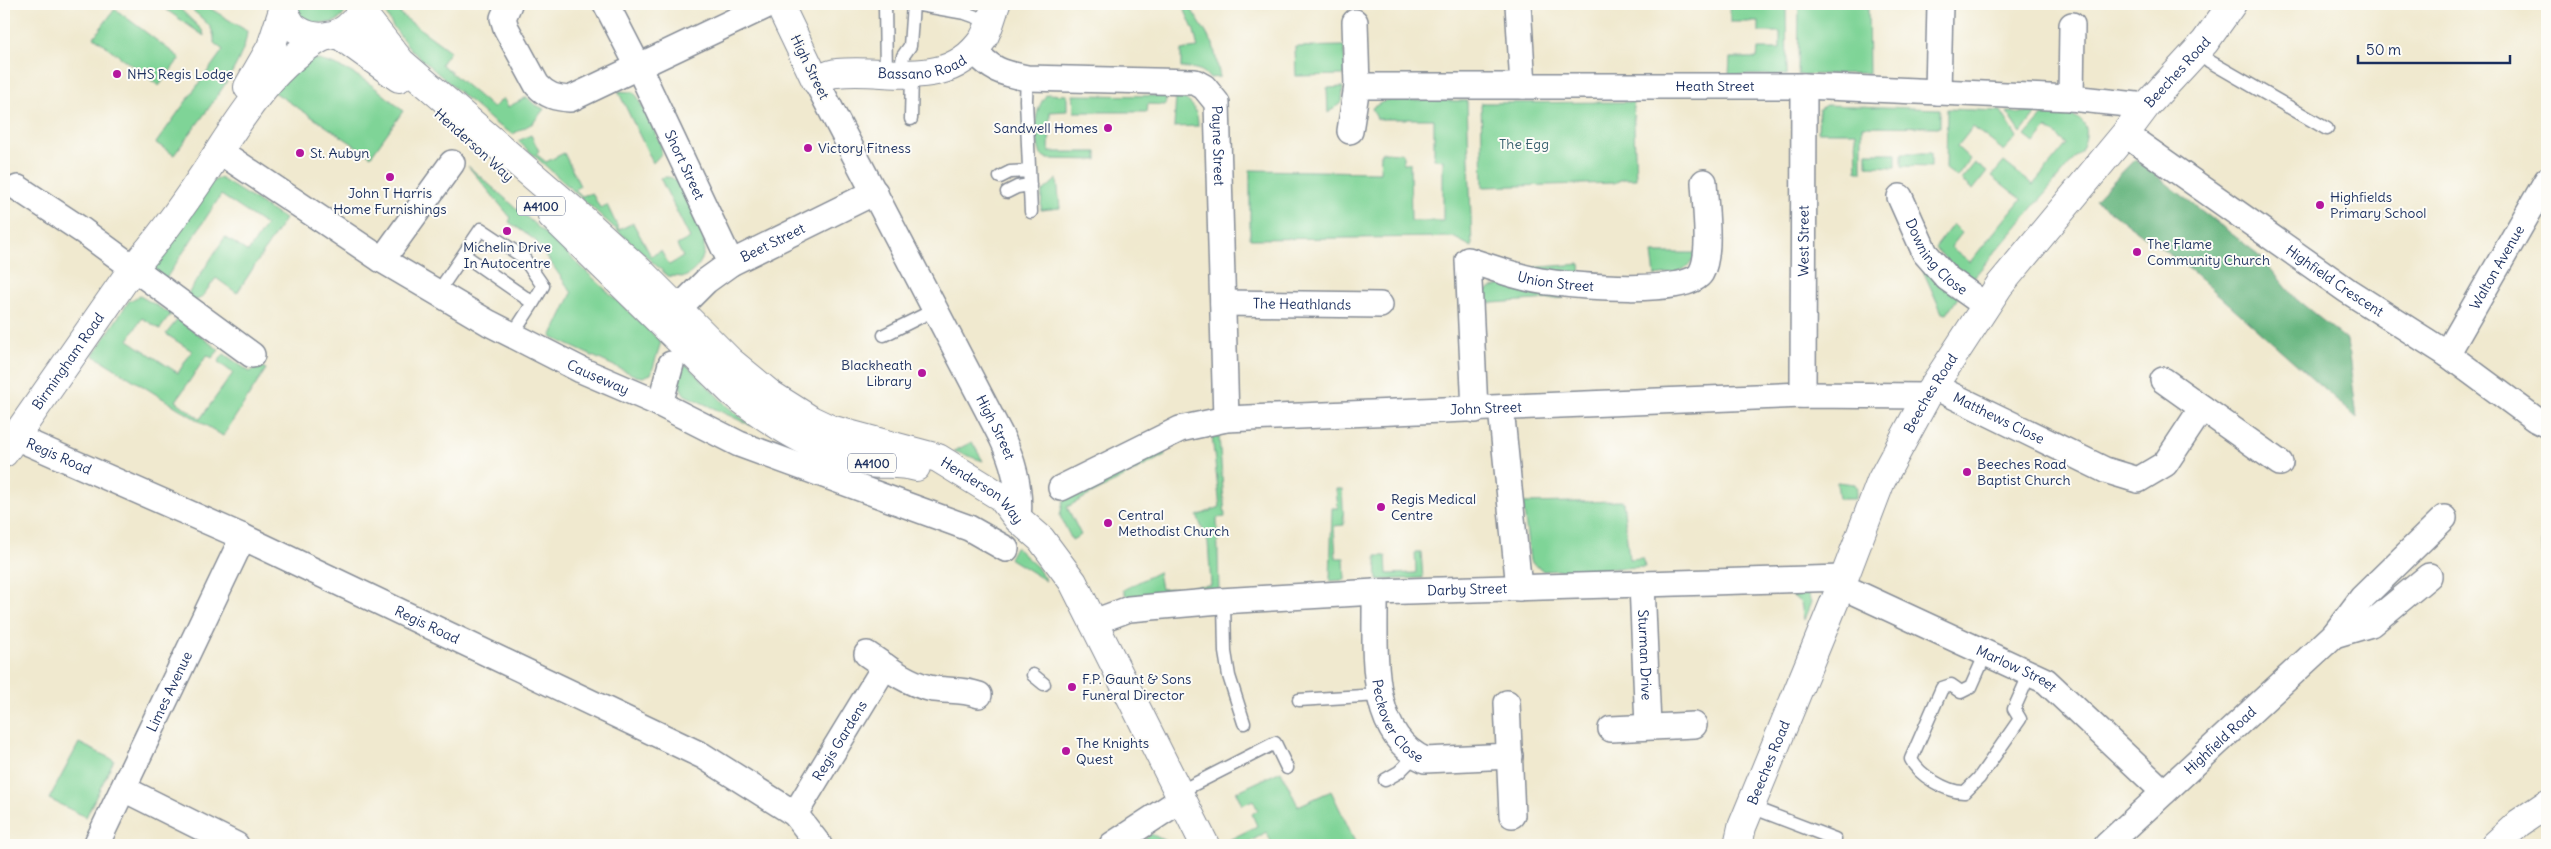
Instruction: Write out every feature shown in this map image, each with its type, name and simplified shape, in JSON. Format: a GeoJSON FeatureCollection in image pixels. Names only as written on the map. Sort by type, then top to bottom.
{"type":"FeatureCollection","features":[{"type":"Feature","properties":{"kind":"main road","name":"High Street"},"geometry":{"type":"LineString","coordinates":[[779,4],[816,81]]}},
{"type":"Feature","properties":{"kind":"main road","name":"Beeches Road"},"geometry":{"type":"LineString","coordinates":[[1738,845],[1751,807],[1881,481],[1931,392],[1985,305],[2146,106],[2197,51],[2232,4]]}},
{"type":"Feature","properties":{"kind":"main road"},"geometry":{"type":"LineString","coordinates":[[283,6],[286,16],[297,30],[314,36],[330,35]]}},
{"type":"Feature","properties":{"kind":"main road","name":"Birmingham Road"},"geometry":{"type":"LineString","coordinates":[[133,268],[141,241],[167,197],[263,63],[283,6]]}},
{"type":"Feature","properties":{"kind":"main road","name":"Birmingham Road"},"geometry":{"type":"LineString","coordinates":[[7,441],[133,268],[154,245],[254,99],[297,53],[351,25],[359,6]]}},
{"type":"Feature","properties":{"kind":"main road","name":"Henderson Way"},"geometry":{"type":"LineString","coordinates":[[359,6],[400,62],[574,211],[730,361],[792,409],[811,420],[853,436],[938,458],[1001,497],[1018,518]]}},
{"type":"Feature","properties":{"kind":"main road","name":"Bassano Road"},"geometry":{"type":"LineString","coordinates":[[816,81],[836,73],[926,75],[942,70],[973,50],[983,38],[993,13]]}},
{"type":"Feature","properties":{"kind":"main road","name":"Henderson Way"},"geometry":{"type":"LineString","coordinates":[[330,35],[387,68],[461,132],[628,288],[732,392],[761,415],[812,444],[871,463],[892,462],[912,466],[954,481],[1018,518]]}},
{"type":"Feature","properties":{"kind":"main road","name":"Birmingham Road"},"geometry":{"type":"LineString","coordinates":[[186,173],[197,166],[211,150],[219,150]]}},
{"type":"Feature","properties":{"kind":"main road","name":"A4100"},"geometry":{"type":"LineString","coordinates":[[1018,518],[1041,539],[1073,582],[1092,631],[1181,796],[1205,845]]}},
{"type":"Feature","properties":{"kind":"main road"},"geometry":{"type":"LineString","coordinates":[[2495,845],[2519,823],[2547,804]]}},
{"type":"Feature","properties":{"kind":"street"},"geometry":{"type":"LineString","coordinates":[[509,4],[504,18],[509,33],[537,85],[544,92],[554,97],[570,99],[770,4]]}},
{"type":"Feature","properties":{"kind":"street","name":"Short Street"},"geometry":{"type":"LineString","coordinates":[[606,4],[638,66],[731,263]]}},
{"type":"Feature","properties":{"kind":"street"},"geometry":{"type":"LineString","coordinates":[[1518,4],[1524,86]]}},
{"type":"Feature","properties":{"kind":"street"},"geometry":{"type":"LineString","coordinates":[[1938,92],[1940,4]]}},
{"type":"Feature","properties":{"kind":"street"},"geometry":{"type":"LineString","coordinates":[[1350,131],[1357,86],[1355,22]]}},
{"type":"Feature","properties":{"kind":"street"},"geometry":{"type":"LineString","coordinates":[[2071,98],[2072,25]]}},
{"type":"Feature","properties":{"kind":"street","name":"Payne Street"},"geometry":{"type":"LineString","coordinates":[[973,50],[987,65],[1000,73],[1027,78],[1195,82],[1204,87],[1217,103],[1226,420]]}},
{"type":"Feature","properties":{"kind":"street","name":"High Street"},"geometry":{"type":"LineString","coordinates":[[816,81],[936,309],[1012,460],[1020,502],[1018,518]]}},
{"type":"Feature","properties":{"kind":"street","name":"Heath Street"},"geometry":{"type":"LineString","coordinates":[[1357,86],[1804,86],[2071,98],[2146,106]]}},
{"type":"Feature","properties":{"kind":"street","name":"West Street"},"geometry":{"type":"LineString","coordinates":[[1803,395],[1804,86]]}},
{"type":"Feature","properties":{"kind":"street","name":"Highfield Crescent"},"geometry":{"type":"LineString","coordinates":[[2125,134],[2348,290],[2447,354],[2535,419],[2547,425]]}},
{"type":"Feature","properties":{"kind":"street","name":"Causeway"},"geometry":{"type":"LineString","coordinates":[[219,150],[382,260],[489,323],[582,370],[660,404],[739,444],[969,528],[1006,549]]}},
{"type":"Feature","properties":{"kind":"street"},"geometry":{"type":"LineString","coordinates":[[382,260],[452,163]]}},
{"type":"Feature","properties":{"kind":"street","name":"Walton Avenue"},"geometry":{"type":"LineString","coordinates":[[2447,354],[2547,180]]}},
{"type":"Feature","properties":{"kind":"street","name":"Union Street"},"geometry":{"type":"LineString","coordinates":[[1475,410],[1468,260],[1547,282],[1605,287],[1674,286],[1689,281],[1700,274],[1706,261],[1704,182]]}},
{"type":"Feature","properties":{"kind":"street"},"geometry":{"type":"LineString","coordinates":[[18,188],[83,231],[252,355]]}},
{"type":"Feature","properties":{"kind":"street","name":"Beet Street"},"geometry":{"type":"LineString","coordinates":[[678,309],[706,281],[731,263],[875,192]]}},
{"type":"Feature","properties":{"kind":"street","name":"Downing Close"},"geometry":{"type":"LineString","coordinates":[[1900,197],[1926,253],[1947,278],[1985,305]]}},
{"type":"Feature","properties":{"kind":"street","name":"The Heathlands"},"geometry":{"type":"LineString","coordinates":[[1223,303],[1380,305]]}},
{"type":"Feature","properties":{"kind":"street","name":"Henderson Way"},"geometry":{"type":"LineString","coordinates":[[678,309],[675,320],[732,379],[732,392]]}},
{"type":"Feature","properties":{"kind":"street"},"geometry":{"type":"LineString","coordinates":[[660,404],[672,364]]}},
{"type":"Feature","properties":{"kind":"street"},"geometry":{"type":"LineString","coordinates":[[2163,380],[2280,462]]}},
{"type":"Feature","properties":{"kind":"street","name":"John Street"},"geometry":{"type":"LineString","coordinates":[[1061,488],[1180,429],[1226,420],[1803,395],[1931,392]]}},
{"type":"Feature","properties":{"kind":"street","name":"Matthews Close"},"geometry":{"type":"LineString","coordinates":[[1931,392],[2105,470],[2138,480],[2165,464],[2202,408]]}},
{"type":"Feature","properties":{"kind":"street"},"geometry":{"type":"LineString","coordinates":[[1501,408],[1519,588]]}},
{"type":"Feature","properties":{"kind":"street","name":"Regis Road"},"geometry":{"type":"LineString","coordinates":[[7,441],[243,537],[703,756],[795,814],[819,845]]}},
{"type":"Feature","properties":{"kind":"street","name":"Highfield Road"},"geometry":{"type":"LineString","coordinates":[[2107,845],[2334,635],[2362,598],[2444,518]]}},
{"type":"Feature","properties":{"kind":"street","name":"Limes Avenue"},"geometry":{"type":"LineString","coordinates":[[96,845],[243,537]]}},
{"type":"Feature","properties":{"kind":"street"},"geometry":{"type":"LineString","coordinates":[[2334,635],[2371,624],[2429,576]]}},
{"type":"Feature","properties":{"kind":"street","name":"Darby Street"},"geometry":{"type":"LineString","coordinates":[[1092,631],[1129,609],[1222,601],[1375,592],[1642,584],[1842,582]]}},
{"type":"Feature","properties":{"kind":"street","name":"Marlow Street"},"geometry":{"type":"LineString","coordinates":[[1842,582],[2046,681],[2164,792]]}},
{"type":"Feature","properties":{"kind":"street","name":"Sturman Drive"},"geometry":{"type":"LineString","coordinates":[[1642,584],[1648,726]]}},
{"type":"Feature","properties":{"kind":"street","name":"Peckover Close"},"geometry":{"type":"LineString","coordinates":[[1375,592],[1379,695],[1391,726],[1415,756],[1425,760],[1510,756]]}},
{"type":"Feature","properties":{"kind":"street","name":"Regis Gardens"},"geometry":{"type":"LineString","coordinates":[[795,814],[876,660],[929,688],[962,689],[979,695]]}},
{"type":"Feature","properties":{"kind":"street"},"geometry":{"type":"LineString","coordinates":[[1508,703],[1512,815]]}},
{"type":"Feature","properties":{"kind":"street"},"geometry":{"type":"LineString","coordinates":[[1611,729],[1694,725]]}},
{"type":"Feature","properties":{"kind":"street"},"geometry":{"type":"LineString","coordinates":[[124,789],[236,845]]}},
{"type":"Feature","properties":{"kind":"street"},"geometry":{"type":"LineString","coordinates":[[1112,845],[1181,796]]}},
{"type":"Feature","properties":{"kind":"lane"},"geometry":{"type":"LineString","coordinates":[[885,4],[910,119]]}},
{"type":"Feature","properties":{"kind":"lane"},"geometry":{"type":"LineString","coordinates":[[899,74],[903,56],[910,46],[914,4],[965,13],[993,13]]}},
{"type":"Feature","properties":{"kind":"lane"},"geometry":{"type":"LineString","coordinates":[[2197,51],[2209,61],[2327,129]]}},
{"type":"Feature","properties":{"kind":"lane"},"geometry":{"type":"LineString","coordinates":[[1027,78],[1031,212]]}},
{"type":"Feature","properties":{"kind":"lane"},"geometry":{"type":"LineString","coordinates":[[1000,177],[1010,172],[1029,171]]}},
{"type":"Feature","properties":{"kind":"lane"},"geometry":{"type":"LineString","coordinates":[[1007,192],[1016,187],[1030,185]]}},
{"type":"Feature","properties":{"kind":"lane"},"geometry":{"type":"LineString","coordinates":[[438,292],[481,229],[523,257],[543,286],[513,334]]}},
{"type":"Feature","properties":{"kind":"lane"},"geometry":{"type":"LineString","coordinates":[[464,255],[532,303]]}},
{"type":"Feature","properties":{"kind":"lane"},"geometry":{"type":"LineString","coordinates":[[884,334],[936,309]]}},
{"type":"Feature","properties":{"kind":"lane"},"geometry":{"type":"LineString","coordinates":[[1222,601],[1229,676],[1244,723]]}},
{"type":"Feature","properties":{"kind":"lane"},"geometry":{"type":"LineString","coordinates":[[1986,653],[1971,687],[1961,692],[1950,686],[1942,688],[1911,759],[1915,769],[1957,793],[1965,792],[1979,778],[2020,719],[2014,709],[2030,673]]}},
{"type":"Feature","properties":{"kind":"lane"},"geometry":{"type":"LineString","coordinates":[[1033,675],[1044,684]]}},
{"type":"Feature","properties":{"kind":"lane"},"geometry":{"type":"LineString","coordinates":[[1299,700],[1379,695]]}},
{"type":"Feature","properties":{"kind":"lane"},"geometry":{"type":"LineString","coordinates":[[1181,796],[1275,743],[1287,768]]}},
{"type":"Feature","properties":{"kind":"lane"},"geometry":{"type":"LineString","coordinates":[[1385,780],[1399,772],[1415,756]]}},
{"type":"Feature","properties":{"kind":"lane"},"geometry":{"type":"LineString","coordinates":[[1751,807],[1835,839]]}},
{"type":"Feature","properties":{"kind":"green space"},"geometry":{"type":"Polygon","coordinates":[[[158,4],[175,4],[203,31],[204,36],[158,4]]]}},
{"type":"Feature","properties":{"kind":"green space"},"geometry":{"type":"Polygon","coordinates":[[[187,4],[203,4],[247,31],[238,61],[229,78],[174,155],[156,143],[223,50],[214,43],[214,36],[209,26],[187,4]]]}},
{"type":"Feature","properties":{"kind":"green space"},"geometry":{"type":"Polygon","coordinates":[[[293,4],[347,4],[345,12],[337,21],[318,23],[305,21],[293,4]]]}},
{"type":"Feature","properties":{"kind":"green space"},"geometry":{"type":"Polygon","coordinates":[[[381,4],[406,4],[400,14],[450,51],[441,64],[493,108],[503,98],[508,107],[527,97],[534,104],[544,109],[533,123],[513,134],[496,124],[411,50],[392,25],[381,4]]]}},
{"type":"Feature","properties":{"kind":"green space"},"geometry":{"type":"Polygon","coordinates":[[[1182,4],[1188,4],[1213,44],[1220,77],[1209,78],[1200,70],[1181,68],[1181,50],[1198,48],[1194,31],[1182,4]]]}},
{"type":"Feature","properties":{"kind":"green space"},"geometry":{"type":"Polygon","coordinates":[[[1730,4],[1786,4],[1787,75],[1729,75],[1730,58],[1757,58],[1758,49],[1780,49],[1780,32],[1759,32],[1759,22],[1730,22],[1730,4]]]}},
{"type":"Feature","properties":{"kind":"green space"},"geometry":{"type":"Polygon","coordinates":[[[1799,4],[1868,4],[1869,73],[1798,75],[1799,4]]]}},
{"type":"Feature","properties":{"kind":"green space"},"geometry":{"type":"Polygon","coordinates":[[[115,9],[180,58],[159,86],[94,37],[115,9]]]}},
{"type":"Feature","properties":{"kind":"green space"},"geometry":{"type":"Polygon","coordinates":[[[1344,46],[1345,75],[1296,76],[1295,47],[1344,46]]]}},
{"type":"Feature","properties":{"kind":"green space"},"geometry":{"type":"Polygon","coordinates":[[[308,58],[335,65],[359,77],[403,111],[371,156],[274,92],[308,58]]]}},
{"type":"Feature","properties":{"kind":"green space"},"geometry":{"type":"Polygon","coordinates":[[[1343,87],[1342,102],[1328,113],[1327,88],[1343,87]]]}},
{"type":"Feature","properties":{"kind":"green space"},"geometry":{"type":"Polygon","coordinates":[[[618,91],[633,92],[637,96],[661,144],[661,154],[653,163],[618,91]]]}},
{"type":"Feature","properties":{"kind":"green space"},"geometry":{"type":"Polygon","coordinates":[[[1047,94],[1067,95],[1067,111],[1050,112],[1049,152],[1097,152],[1097,160],[1048,159],[1041,155],[1037,140],[1036,124],[1039,108],[1047,94]]]}},
{"type":"Feature","properties":{"kind":"green space"},"geometry":{"type":"Polygon","coordinates":[[[1073,95],[1167,96],[1165,105],[1148,104],[1147,112],[1074,112],[1073,95]]]}},
{"type":"Feature","properties":{"kind":"green space"},"geometry":{"type":"Polygon","coordinates":[[[1176,96],[1186,100],[1193,106],[1197,115],[1198,126],[1174,127],[1176,96]]]}},
{"type":"Feature","properties":{"kind":"green space"},"geometry":{"type":"Polygon","coordinates":[[[1386,100],[1467,101],[1472,247],[1453,237],[1250,239],[1250,170],[1380,172],[1381,152],[1403,153],[1403,163],[1410,163],[1411,221],[1443,221],[1443,160],[1434,159],[1434,119],[1377,119],[1372,108],[1386,100]]]}},
{"type":"Feature","properties":{"kind":"green space","name":"The Egg"},"geometry":{"type":"Polygon","coordinates":[[[1633,102],[1636,179],[1623,179],[1614,183],[1483,187],[1481,103],[1633,102]]]}},
{"type":"Feature","properties":{"kind":"green space"},"geometry":{"type":"Polygon","coordinates":[[[1826,105],[1940,109],[1940,127],[1862,126],[1862,172],[1857,172],[1856,132],[1818,132],[1819,109],[1826,105]]]}},
{"type":"Feature","properties":{"kind":"green space"},"geometry":{"type":"Polygon","coordinates":[[[1947,109],[2001,111],[2017,137],[2004,151],[1973,127],[1957,147],[1970,159],[1957,177],[1946,169],[1947,109]]]}},
{"type":"Feature","properties":{"kind":"green space"},"geometry":{"type":"Polygon","coordinates":[[[2007,112],[2036,113],[2021,133],[2007,112]]]}},
{"type":"Feature","properties":{"kind":"green space"},"geometry":{"type":"Polygon","coordinates":[[[2045,113],[2064,114],[2080,119],[2086,130],[2081,151],[1969,283],[1935,248],[1953,224],[1962,233],[1951,247],[1970,262],[2021,199],[1992,176],[2004,162],[2033,185],[2067,144],[2047,128],[2034,143],[2025,136],[2045,113]]]}},
{"type":"Feature","properties":{"kind":"green space"},"geometry":{"type":"Polygon","coordinates":[[[531,135],[539,151],[536,154],[546,162],[564,153],[580,186],[575,189],[582,196],[592,193],[600,208],[607,205],[619,230],[633,223],[651,256],[661,251],[669,265],[683,257],[677,245],[690,238],[660,178],[670,177],[675,180],[688,199],[703,236],[704,249],[699,265],[685,277],[668,276],[518,141],[531,135]]]}},
{"type":"Feature","properties":{"kind":"green space"},"geometry":{"type":"Polygon","coordinates":[[[1867,153],[1896,153],[1896,167],[1867,166],[1867,153]]]}},
{"type":"Feature","properties":{"kind":"green space"},"geometry":{"type":"Polygon","coordinates":[[[1902,153],[1931,153],[1931,167],[1902,166],[1902,153]]]}},
{"type":"Feature","properties":{"kind":"green space"},"geometry":{"type":"Polygon","coordinates":[[[2135,159],[2259,255],[2296,299],[2347,340],[2357,418],[2193,272],[2095,200],[2135,159]]]}},
{"type":"Feature","properties":{"kind":"green space"},"geometry":{"type":"Polygon","coordinates":[[[1975,163],[1987,172],[1973,190],[1961,180],[1975,163]]]}},
{"type":"Feature","properties":{"kind":"green space"},"geometry":{"type":"Polygon","coordinates":[[[468,166],[555,242],[661,342],[651,374],[643,377],[636,376],[551,337],[572,293],[535,240],[509,222],[511,218],[468,166]]]}},
{"type":"Feature","properties":{"kind":"green space"},"geometry":{"type":"Polygon","coordinates":[[[220,178],[285,219],[237,293],[216,278],[201,298],[194,301],[186,297],[225,237],[248,252],[266,225],[221,195],[163,283],[153,268],[211,182],[220,178]]]}},
{"type":"Feature","properties":{"kind":"green space"},"geometry":{"type":"Polygon","coordinates":[[[1057,179],[1060,208],[1041,210],[1042,192],[1057,179]]]}},
{"type":"Feature","properties":{"kind":"green space"},"geometry":{"type":"Polygon","coordinates":[[[1652,253],[1697,253],[1685,268],[1655,276],[1652,253]]]}},
{"type":"Feature","properties":{"kind":"green space"},"geometry":{"type":"Polygon","coordinates":[[[1916,255],[1959,296],[1947,314],[1942,313],[1916,255]]]}},
{"type":"Feature","properties":{"kind":"green space"},"geometry":{"type":"Polygon","coordinates":[[[1580,264],[1581,276],[1528,268],[1580,264]]]}},
{"type":"Feature","properties":{"kind":"green space"},"geometry":{"type":"Polygon","coordinates":[[[1503,284],[1564,298],[1478,304],[1487,290],[1503,284]]]}},
{"type":"Feature","properties":{"kind":"green space"},"geometry":{"type":"Polygon","coordinates":[[[140,296],[171,314],[160,329],[142,318],[128,340],[178,373],[192,351],[166,334],[178,319],[219,350],[212,358],[207,355],[176,401],[200,419],[233,373],[218,362],[224,354],[250,372],[258,365],[266,369],[223,436],[93,355],[129,301],[140,296]]]}},
{"type":"Feature","properties":{"kind":"green space"},"geometry":{"type":"Polygon","coordinates":[[[686,364],[728,407],[752,426],[685,395],[680,387],[680,379],[686,364]]]}},
{"type":"Feature","properties":{"kind":"green space"},"geometry":{"type":"Polygon","coordinates":[[[1212,436],[1219,436],[1225,517],[1217,518],[1219,592],[1127,597],[1123,590],[1158,572],[1161,589],[1211,585],[1208,542],[1197,516],[1220,507],[1212,436]]]}},
{"type":"Feature","properties":{"kind":"green space"},"geometry":{"type":"Polygon","coordinates":[[[972,442],[983,461],[954,451],[972,442]]]}},
{"type":"Feature","properties":{"kind":"green space"},"geometry":{"type":"Polygon","coordinates":[[[1163,449],[1165,455],[1067,507],[1081,535],[1072,540],[1060,516],[1063,501],[1163,449]]]}},
{"type":"Feature","properties":{"kind":"green space"},"geometry":{"type":"Polygon","coordinates":[[[1837,482],[1855,484],[1857,489],[1855,499],[1839,499],[1837,482]]]}},
{"type":"Feature","properties":{"kind":"green space"},"geometry":{"type":"Polygon","coordinates":[[[1336,489],[1342,489],[1344,525],[1334,526],[1336,558],[1344,558],[1345,580],[1330,581],[1332,508],[1338,508],[1336,489]]]}},
{"type":"Feature","properties":{"kind":"green space"},"geometry":{"type":"Polygon","coordinates":[[[2547,499],[2547,600],[2542,537],[2547,499]]]}},
{"type":"Feature","properties":{"kind":"green space"},"geometry":{"type":"Polygon","coordinates":[[[1623,501],[1629,559],[1642,558],[1645,567],[1543,571],[1530,561],[1523,503],[1623,501]]]}},
{"type":"Feature","properties":{"kind":"green space"},"geometry":{"type":"Polygon","coordinates":[[[1015,547],[1037,567],[1046,581],[1009,558],[1015,547]]]}},
{"type":"Feature","properties":{"kind":"green space"},"geometry":{"type":"Polygon","coordinates":[[[1415,552],[1421,552],[1423,578],[1377,580],[1376,556],[1386,556],[1387,574],[1416,573],[1415,552]]]}},
{"type":"Feature","properties":{"kind":"green space"},"geometry":{"type":"Polygon","coordinates":[[[1787,591],[1808,594],[1811,602],[1804,620],[1801,603],[1787,591]]]}},
{"type":"Feature","properties":{"kind":"green space"},"geometry":{"type":"Polygon","coordinates":[[[79,743],[114,760],[86,817],[49,799],[79,743]]]}},
{"type":"Feature","properties":{"kind":"green space"},"geometry":{"type":"Polygon","coordinates":[[[1281,771],[1298,806],[1331,791],[1357,845],[1273,845],[1266,832],[1245,845],[1228,845],[1227,841],[1257,826],[1252,814],[1258,810],[1253,800],[1242,805],[1236,792],[1281,771]]]}},
{"type":"Feature","properties":{"kind":"green space"},"geometry":{"type":"Polygon","coordinates":[[[1151,834],[1174,845],[1137,845],[1151,834]]]}},
{"type":"Feature","properties":{"kind":"place","name":"NHS Regis Lodge"},"geometry":{"type":"Point","coordinates":[117,74]}},
{"type":"Feature","properties":{"kind":"place","name":"Sandwell Homes"},"geometry":{"type":"Point","coordinates":[1108,128]}},
{"type":"Feature","properties":{"kind":"place","name":"Victory Fitness"},"geometry":{"type":"Point","coordinates":[808,148]}},
{"type":"Feature","properties":{"kind":"place","name":"St. Aubyn"},"geometry":{"type":"Point","coordinates":[300,153]}},
{"type":"Feature","properties":{"kind":"place","name":"John T Harris Home Furnishings"},"geometry":{"type":"Point","coordinates":[390,177]}},
{"type":"Feature","properties":{"kind":"place","name":"Highfields Primary School"},"geometry":{"type":"Point","coordinates":[2320,205]}},
{"type":"Feature","properties":{"kind":"place","name":"Michelin Drive In Autocentre"},"geometry":{"type":"Point","coordinates":[507,231]}},
{"type":"Feature","properties":{"kind":"place","name":"The Flame Community Church"},"geometry":{"type":"Point","coordinates":[2137,252]}},
{"type":"Feature","properties":{"kind":"place","name":"Blackheath Library"},"geometry":{"type":"Point","coordinates":[922,373]}},
{"type":"Feature","properties":{"kind":"place","name":"Beeches Road Baptist Church"},"geometry":{"type":"Point","coordinates":[1967,472]}},
{"type":"Feature","properties":{"kind":"place","name":"Regis Medical Centre"},"geometry":{"type":"Point","coordinates":[1381,507]}},
{"type":"Feature","properties":{"kind":"place","name":"Central Methodist Church"},"geometry":{"type":"Point","coordinates":[1108,523]}},
{"type":"Feature","properties":{"kind":"place","name":"F.P. Gaunt & Sons Funeral Director"},"geometry":{"type":"Point","coordinates":[1072,687]}},
{"type":"Feature","properties":{"kind":"place","name":"The Knights Quest"},"geometry":{"type":"Point","coordinates":[1066,751]}}]}
